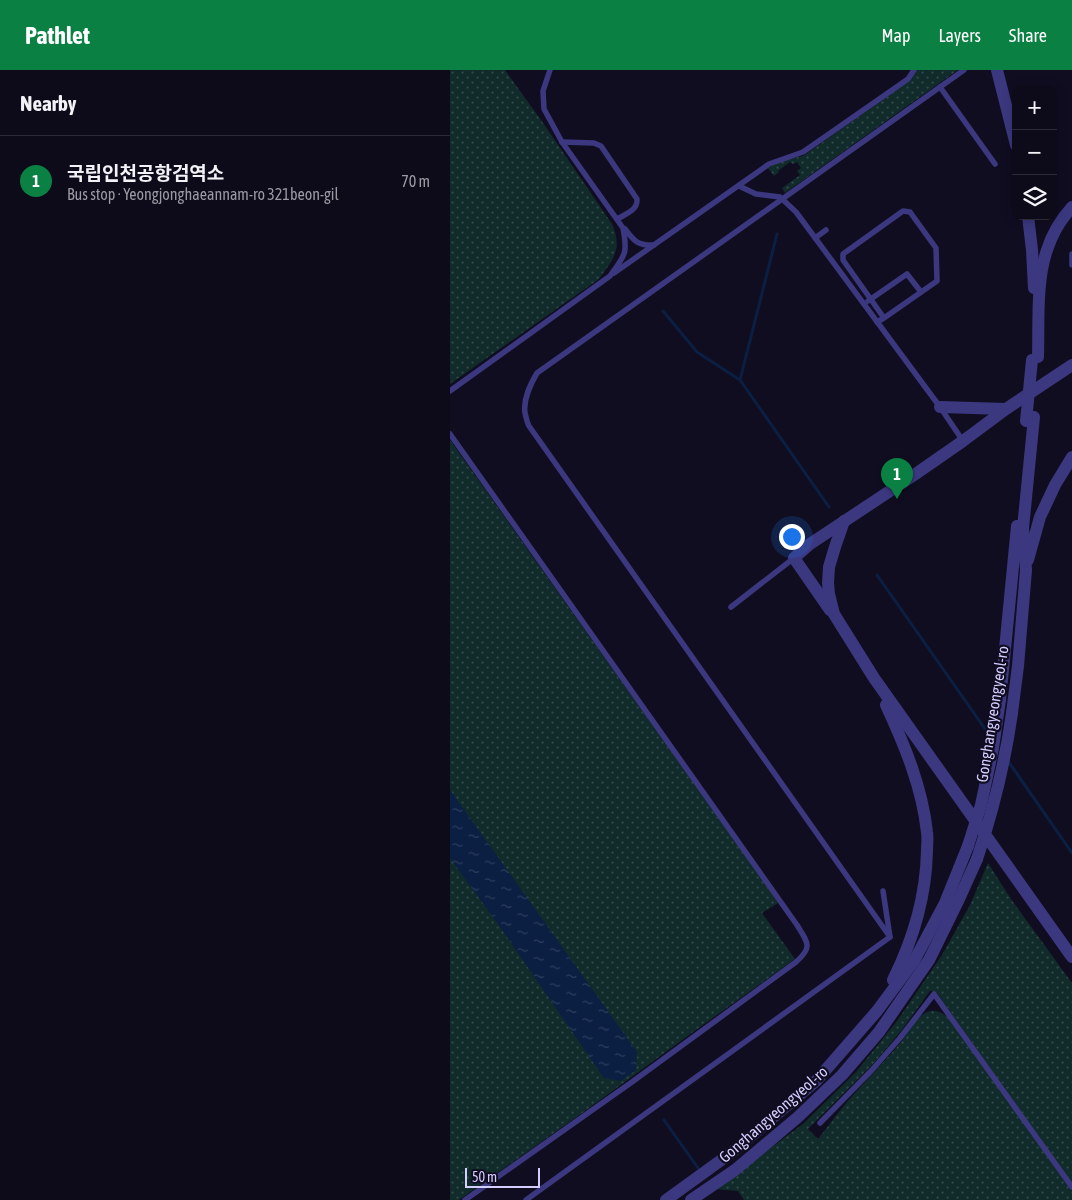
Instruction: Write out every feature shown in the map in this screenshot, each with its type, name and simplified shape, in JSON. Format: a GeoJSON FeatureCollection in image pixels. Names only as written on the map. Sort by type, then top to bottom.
{"type":"FeatureCollection","features":[{"type":"Feature","properties":{"kind":"street"},"geometry":{"type":"LineString","coordinates":[[997,70],[1012,130]]}},
{"type":"Feature","properties":{"kind":"street"},"geometry":{"type":"LineString","coordinates":[[1026,570],[1023,528],[1040,285],[1047,250],[1056,230],[1072,207]]}},
{"type":"Feature","properties":{"kind":"street"},"geometry":{"type":"LineString","coordinates":[[1028,220],[1035,295],[1035,358]]}},
{"type":"Feature","properties":{"kind":"street"},"geometry":{"type":"LineString","coordinates":[[840,624],[794,558],[810,544],[1072,365]]}},
{"type":"Feature","properties":{"kind":"street"},"geometry":{"type":"LineString","coordinates":[[940,407],[1006,409]]}},
{"type":"Feature","properties":{"kind":"street","name":"Gonghangyeongyeol-ro"},"geometry":{"type":"LineString","coordinates":[[666,1200],[731,1153],[816,1081],[877,1011],[914,961],[945,903],[968,846],[994,748],[1030,419]]}},
{"type":"Feature","properties":{"kind":"street"},"geometry":{"type":"LineString","coordinates":[[1026,570],[1040,517],[1055,485],[1072,457]]}},
{"type":"Feature","properties":{"kind":"street"},"geometry":{"type":"LineString","coordinates":[[844,521],[829,567],[828,583],[834,614],[874,678],[1072,957]]}},
{"type":"Feature","properties":{"kind":"street","name":"Gonghangyeongyeol-ro"},"geometry":{"type":"LineString","coordinates":[[692,1200],[735,1170],[798,1117],[842,1075],[879,1032],[929,960],[977,859],[1000,781],[1008,740],[1018,666],[1026,570]]}},
{"type":"Feature","properties":{"kind":"street"},"geometry":{"type":"LineString","coordinates":[[874,678],[901,736],[913,770],[922,804],[927,834],[927,868],[916,920],[898,970],[877,1011]]}},
{"type":"Feature","properties":{"kind":"lane"},"geometry":{"type":"LineString","coordinates":[[550,70],[543,90],[544,109],[562,142],[623,228],[636,242],[645,246],[654,245]]}},
{"type":"Feature","properties":{"kind":"lane"},"geometry":{"type":"LineString","coordinates":[[450,391],[769,164],[803,152],[908,79],[914,70]]}},
{"type":"Feature","properties":{"kind":"lane"},"geometry":{"type":"LineString","coordinates":[[890,937],[528,426],[525,412],[526,399],[530,384],[538,373],[964,70]]}},
{"type":"Feature","properties":{"kind":"lane"},"geometry":{"type":"LineString","coordinates":[[940,87],[995,164]]}},
{"type":"Feature","properties":{"kind":"lane"},"geometry":{"type":"LineString","coordinates":[[562,142],[594,143],[601,146],[637,199],[635,208],[618,219]]}},
{"type":"Feature","properties":{"kind":"lane"},"geometry":{"type":"LineString","coordinates":[[739,186],[756,194],[780,197],[796,212],[963,441]]}},
{"type":"Feature","properties":{"kind":"lane"},"geometry":{"type":"LineString","coordinates":[[877,322],[884,318],[937,281],[936,248],[910,212],[903,211],[843,254],[843,260],[884,318]]}},
{"type":"Feature","properties":{"kind":"lane"},"geometry":{"type":"LineString","coordinates":[[610,276],[626,251],[623,228]]}},
{"type":"Feature","properties":{"kind":"lane"},"geometry":{"type":"LineString","coordinates":[[815,238],[826,230]]}},
{"type":"Feature","properties":{"kind":"lane"},"geometry":{"type":"LineString","coordinates":[[1072,254],[1072,265]]}},
{"type":"Feature","properties":{"kind":"lane"},"geometry":{"type":"LineString","coordinates":[[864,304],[908,274],[921,292]]}},
{"type":"Feature","properties":{"kind":"lane"},"geometry":{"type":"LineString","coordinates":[[450,434],[798,925],[806,941],[807,950],[796,962],[648,1071],[465,1200]]}},
{"type":"Feature","properties":{"kind":"lane"},"geometry":{"type":"LineString","coordinates":[[731,607],[794,558]]}},
{"type":"Feature","properties":{"kind":"lane"},"geometry":{"type":"LineString","coordinates":[[883,891],[890,937]]}},
{"type":"Feature","properties":{"kind":"lane"},"geometry":{"type":"LineString","coordinates":[[526,1200],[890,937]]}},
{"type":"Feature","properties":{"kind":"lane"},"geometry":{"type":"LineString","coordinates":[[820,1123],[872,1070],[934,994],[1072,1188]]}},
{"type":"Feature","properties":{"kind":"green space"},"geometry":{"type":"Polygon","coordinates":[[[450,70],[505,70],[612,224],[617,240],[615,254],[599,279],[450,384],[450,70]]]}},
{"type":"Feature","properties":{"kind":"green space"},"geometry":{"type":"Polygon","coordinates":[[[917,70],[958,70],[785,193],[782,188],[800,175],[797,171],[801,168],[797,162],[793,164],[790,162],[774,176],[768,168],[778,162],[803,156],[909,81],[917,70]]]}},
{"type":"Feature","properties":{"kind":"green space"},"geometry":{"type":"Polygon","coordinates":[[[450,440],[778,903],[762,913],[795,959],[459,1200],[450,1200],[450,440]]]}},
{"type":"Feature","properties":{"kind":"green space"},"geometry":{"type":"Polygon","coordinates":[[[988,863],[1011,899],[1072,983],[1072,1184],[937,993],[933,991],[930,991],[901,1031],[875,1062],[808,1129],[818,1139],[847,1102],[904,1038],[917,1020],[927,1012],[937,1011],[951,1020],[1072,1191],[1072,1200],[744,1200],[738,1191],[715,1189],[803,1124],[856,1072],[897,1021],[942,955],[970,905],[988,863]]]}},
{"type":"Feature","properties":{"kind":"water"},"geometry":{"type":"Polygon","coordinates":[[[450,790],[637,1052],[636,1070],[621,1081],[604,1078],[450,858],[450,790]]]}},
{"type":"Feature","properties":{"kind":"waterway"},"geometry":{"type":"LineString","coordinates":[[740,380],[777,234]]}},
{"type":"Feature","properties":{"kind":"waterway"},"geometry":{"type":"LineString","coordinates":[[663,311],[697,352],[740,380],[829,507]]}},
{"type":"Feature","properties":{"kind":"waterway"},"geometry":{"type":"LineString","coordinates":[[877,575],[990,736]]}},
{"type":"Feature","properties":{"kind":"waterway"},"geometry":{"type":"LineString","coordinates":[[1008,761],[1072,853]]}},
{"type":"Feature","properties":{"kind":"waterway"},"geometry":{"type":"LineString","coordinates":[[664,1120],[698,1168]]}},
{"type":"Feature","properties":{"kind":"place","name":"국립인천공항검역소"},"geometry":{"type":"Point","coordinates":[897,499]}}]}
